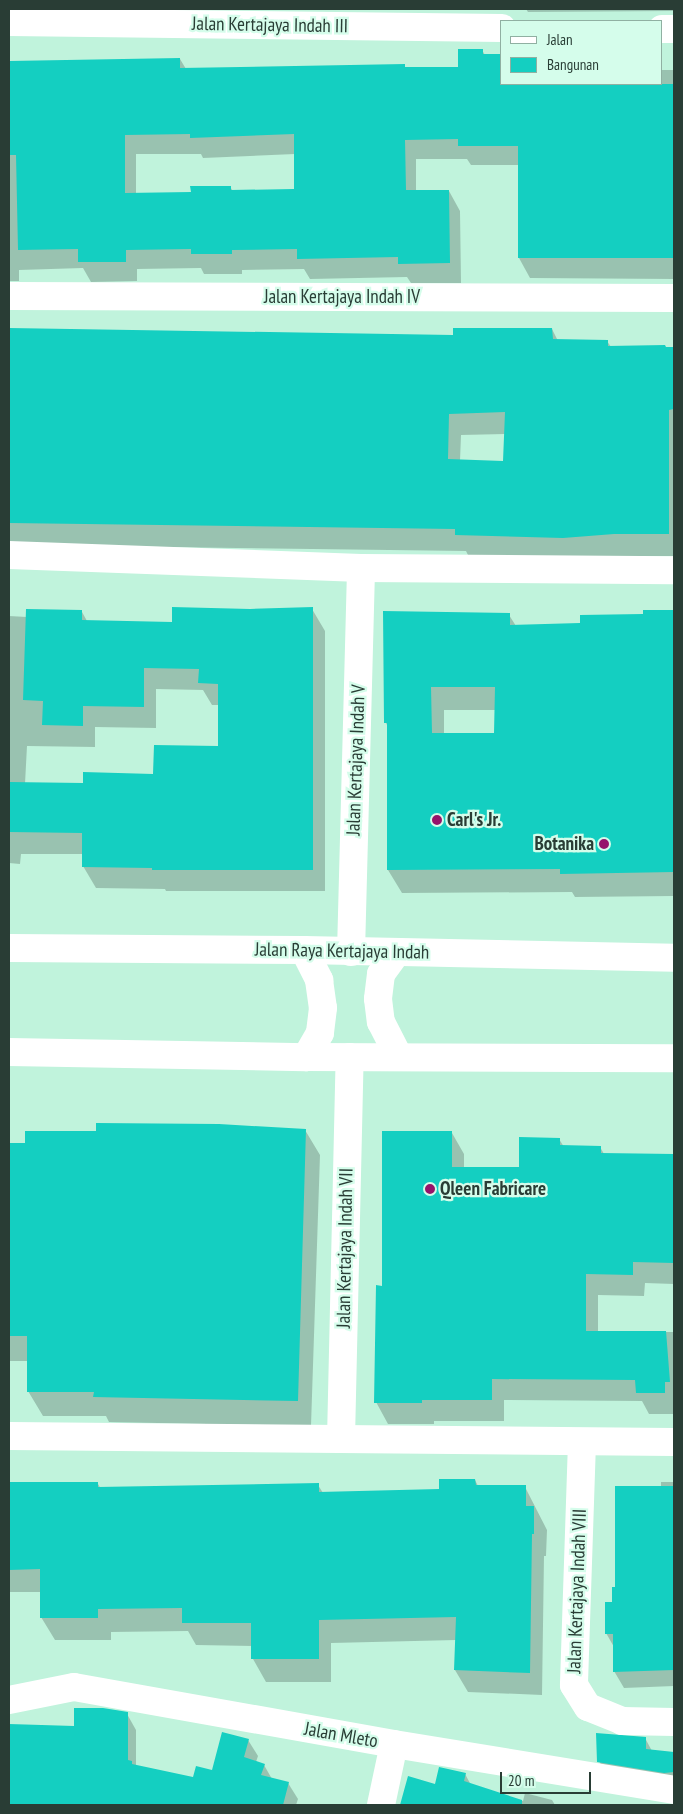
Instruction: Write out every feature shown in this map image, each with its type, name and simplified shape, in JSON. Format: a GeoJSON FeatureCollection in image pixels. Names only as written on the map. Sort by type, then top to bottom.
{"type":"FeatureCollection","features":[{"type":"Feature","properties":{"kind":"street","name":"Jalan Kertajaya Indah III"},"geometry":{"type":"LineString","coordinates":[[9,22],[179,17],[500,28]]}},
{"type":"Feature","properties":{"kind":"street","name":"Jalan Kertajaya Indah IV"},"geometry":{"type":"LineString","coordinates":[[9,296],[674,298]]}},
{"type":"Feature","properties":{"kind":"street"},"geometry":{"type":"LineString","coordinates":[[9,555],[361,568],[674,570]]}},
{"type":"Feature","properties":{"kind":"street","name":"Jalan Kertajaya Indah V"},"geometry":{"type":"LineString","coordinates":[[351,952],[361,568]]}},
{"type":"Feature","properties":{"kind":"street","name":"Jalan Raya Kertajaya Indah"},"geometry":{"type":"LineString","coordinates":[[9,948],[304,950],[674,958]]}},
{"type":"Feature","properties":{"kind":"street"},"geometry":{"type":"LineString","coordinates":[[304,950],[319,980],[323,1008],[320,1033],[306,1057]]}},
{"type":"Feature","properties":{"kind":"street"},"geometry":{"type":"LineString","coordinates":[[397,952],[381,974],[378,999],[381,1022],[398,1055]]}},
{"type":"Feature","properties":{"kind":"street"},"geometry":{"type":"LineString","coordinates":[[9,1052],[306,1057],[398,1055],[674,1058]]}},
{"type":"Feature","properties":{"kind":"street","name":"Jalan Kertajaya Indah VII"},"geometry":{"type":"LineString","coordinates":[[341,1440],[350,1057]]}},
{"type":"Feature","properties":{"kind":"street"},"geometry":{"type":"LineString","coordinates":[[9,1436],[674,1442]]}},
{"type":"Feature","properties":{"kind":"street","name":"Jalan Kertajaya Indah VIII"},"geometry":{"type":"LineString","coordinates":[[582,1442],[574,1685],[588,1707],[622,1721],[674,1722]]}},
{"type":"Feature","properties":{"kind":"street","name":"Jalan Mleto"},"geometry":{"type":"LineString","coordinates":[[9,1700],[74,1687],[394,1744],[674,1790]]}},
{"type":"Feature","properties":{"kind":"street"},"geometry":{"type":"LineString","coordinates":[[381,1805],[394,1744]]}},
{"type":"Feature","properties":{"kind":"building"},"geometry":{"type":"Polygon","coordinates":[[[458,49],[483,49],[483,54],[500,54],[500,85],[674,84],[674,258],[518,258],[518,146],[458,146],[458,139],[405,140],[406,190],[449,190],[450,263],[398,264],[398,257],[297,259],[297,249],[232,250],[232,254],[191,254],[191,249],[126,250],[126,262],[78,262],[78,249],[18,250],[16,155],[9,155],[9,61],[180,58],[180,68],[405,64],[405,67],[458,67],[458,49]],[[190,134],[125,135],[125,193],[191,192],[190,186],[231,186],[231,190],[294,189],[294,134],[190,138],[190,134]]]}},
{"type":"Feature","properties":{"kind":"building"},"geometry":{"type":"Polygon","coordinates":[[[9,328],[453,335],[453,328],[552,328],[553,339],[608,340],[608,346],[665,345],[666,347],[674,347],[674,409],[669,410],[669,534],[614,534],[563,538],[455,535],[455,529],[9,523],[9,328]],[[505,412],[449,414],[448,459],[503,461],[505,412]]]}},
{"type":"Feature","properties":{"kind":"building"},"geometry":{"type":"Polygon","coordinates":[[[172,607],[250,609],[313,607],[313,870],[152,870],[152,868],[82,867],[82,833],[9,832],[9,782],[83,783],[83,772],[153,774],[154,745],[218,746],[218,684],[198,683],[199,669],[144,668],[144,707],[83,706],[83,726],[42,725],[43,701],[23,700],[26,609],[82,610],[82,620],[172,622],[172,607]]]}},
{"type":"Feature","properties":{"kind":"building"},"geometry":{"type":"Polygon","coordinates":[[[643,610],[674,610],[674,872],[560,874],[560,869],[387,870],[387,723],[384,723],[383,611],[510,613],[510,625],[580,623],[580,615],[643,614],[643,610]],[[431,687],[432,733],[494,733],[495,687],[431,687]]]}},
{"type":"Feature","properties":{"kind":"building"},"geometry":{"type":"Polygon","coordinates":[[[96,1123],[219,1124],[306,1129],[298,1401],[93,1397],[94,1392],[27,1392],[27,1336],[9,1336],[9,1143],[25,1143],[25,1131],[96,1131],[96,1123]]]}},
{"type":"Feature","properties":{"kind":"building"},"geometry":{"type":"Polygon","coordinates":[[[382,1131],[452,1131],[452,1167],[519,1167],[519,1137],[560,1138],[560,1145],[601,1146],[601,1153],[674,1154],[674,1263],[633,1262],[633,1275],[586,1274],[586,1331],[666,1331],[670,1382],[665,1382],[665,1393],[636,1393],[635,1380],[492,1379],[492,1400],[422,1400],[422,1403],[374,1403],[376,1285],[382,1286],[382,1131]]]}},
{"type":"Feature","properties":{"kind":"building"},"geometry":{"type":"Polygon","coordinates":[[[439,1479],[475,1479],[476,1485],[526,1485],[526,1506],[534,1506],[530,1673],[454,1670],[456,1617],[319,1620],[319,1659],[251,1659],[251,1623],[182,1623],[182,1608],[98,1609],[98,1618],[40,1618],[40,1569],[9,1570],[9,1482],[98,1482],[98,1487],[319,1483],[319,1492],[439,1489],[439,1479]]]}},
{"type":"Feature","properties":{"kind":"building"},"geometry":{"type":"Polygon","coordinates":[[[615,1486],[674,1486],[674,1670],[613,1672],[613,1634],[605,1634],[605,1602],[612,1602],[612,1587],[615,1587],[615,1486]]]}},
{"type":"Feature","properties":{"kind":"building"},"geometry":{"type":"Polygon","coordinates":[[[74,1708],[103,1708],[128,1712],[128,1760],[132,1761],[132,1764],[193,1777],[196,1766],[212,1770],[222,1732],[249,1739],[244,1757],[265,1764],[261,1775],[289,1782],[283,1805],[9,1805],[9,1724],[74,1726],[74,1708]]]}},
{"type":"Feature","properties":{"kind":"building"},"geometry":{"type":"Polygon","coordinates":[[[596,1733],[646,1737],[646,1749],[674,1752],[674,1772],[664,1773],[597,1762],[596,1733]]]}},
{"type":"Feature","properties":{"kind":"building"},"geometry":{"type":"Polygon","coordinates":[[[439,1767],[466,1773],[464,1781],[522,1800],[522,1805],[400,1805],[408,1776],[435,1784],[439,1767]]]}},
{"type":"Feature","properties":{"kind":"place","name":"Carl's Jr."},"geometry":{"type":"Point","coordinates":[437,820]}},
{"type":"Feature","properties":{"kind":"place","name":"Botanika"},"geometry":{"type":"Point","coordinates":[604,844]}},
{"type":"Feature","properties":{"kind":"place","name":"Qleen Fabricare"},"geometry":{"type":"Point","coordinates":[430,1189]}}]}
